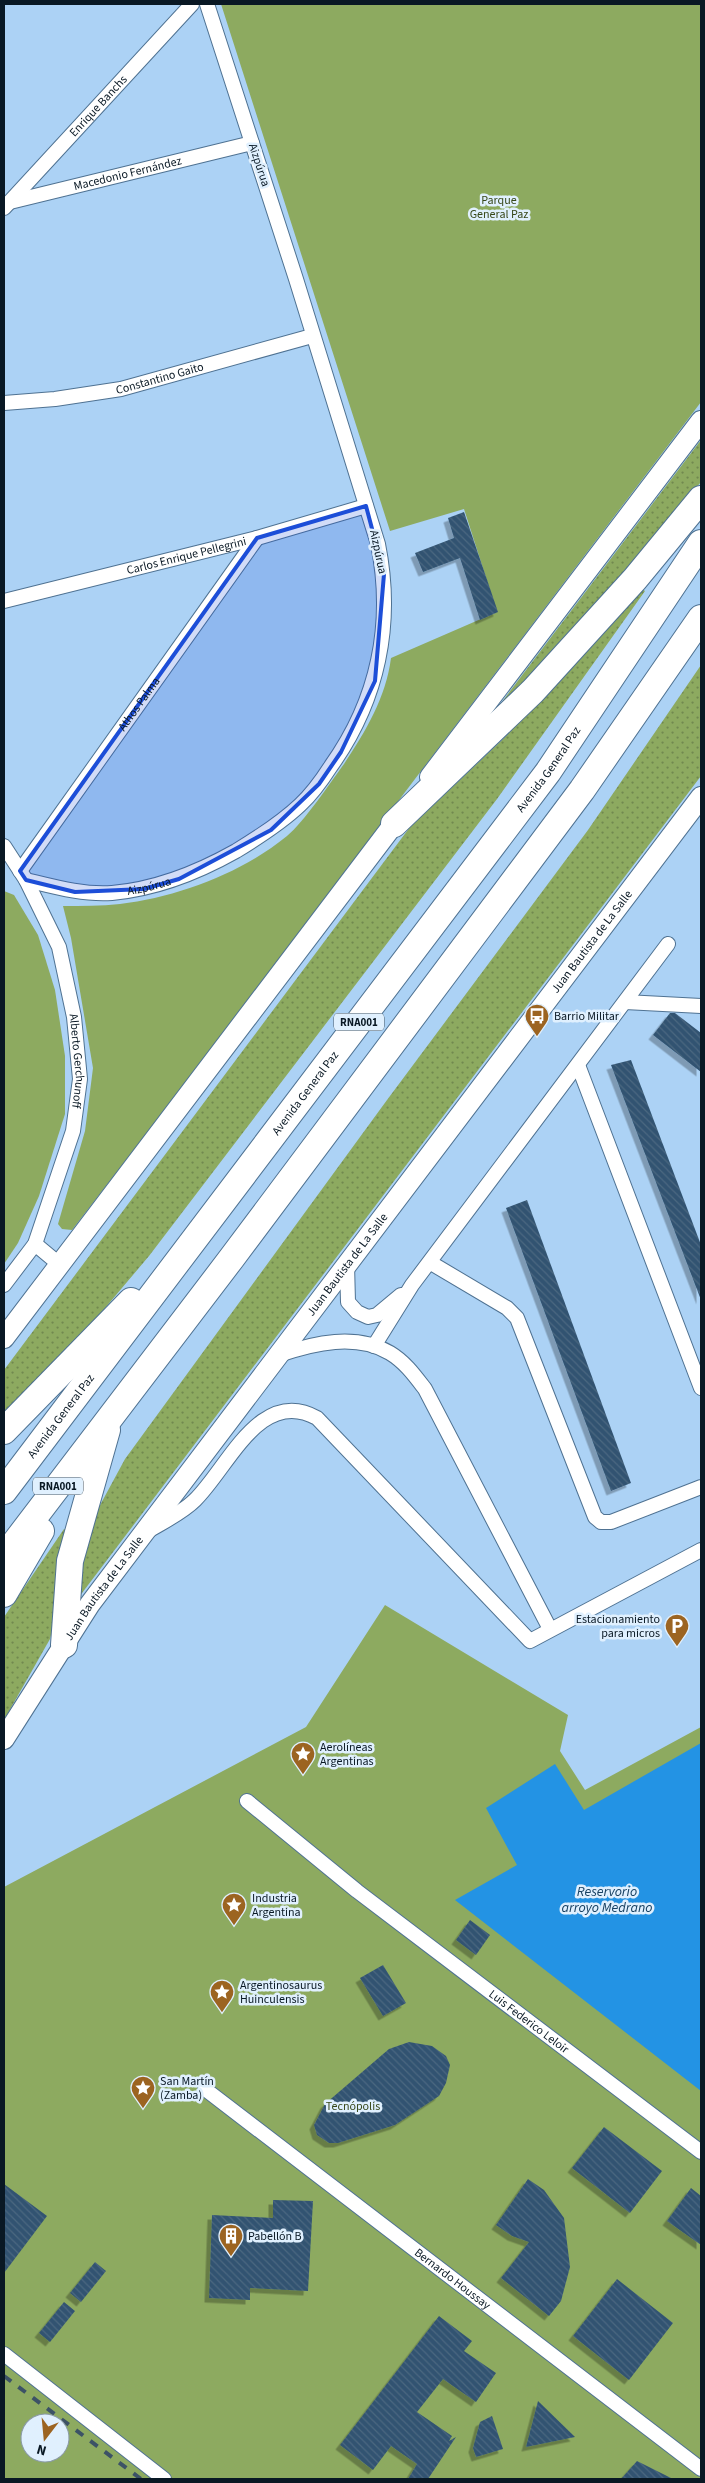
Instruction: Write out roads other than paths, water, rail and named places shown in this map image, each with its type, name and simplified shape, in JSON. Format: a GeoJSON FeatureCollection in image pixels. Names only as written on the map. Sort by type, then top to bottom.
{"type":"FeatureCollection","features":[{"type":"Feature","properties":{"kind":"highway"},"geometry":{"type":"LineString","coordinates":[[394,824],[533,691],[635,579],[701,500]]}},
{"type":"Feature","properties":{"kind":"highway","name":"Avenida General Paz"},"geometry":{"type":"LineString","coordinates":[[4,1491],[548,772],[701,543]]}},
{"type":"Feature","properties":{"kind":"highway","name":"RNA001"},"geometry":{"type":"LineString","coordinates":[[4,1557],[231,1259],[582,790],[701,618]]}},
{"type":"Feature","properties":{"kind":"highway"},"geometry":{"type":"LineString","coordinates":[[4,1431],[85,1346],[194,1240]]}},
{"type":"Feature","properties":{"kind":"highway"},"geometry":{"type":"LineString","coordinates":[[4,1594],[111,1415]]}},
{"type":"Feature","properties":{"kind":"highway"},"geometry":{"type":"LineString","coordinates":[[64,1645],[70,1561],[111,1415]]}},
{"type":"Feature","properties":{"kind":"street","name":"Enrique Banchs"},"geometry":{"type":"LineString","coordinates":[[5,205],[192,4]]}},
{"type":"Feature","properties":{"kind":"street","name":"Aizpúrua"},"geometry":{"type":"LineString","coordinates":[[23,876],[75,892],[110,893],[153,886],[178,879],[213,864],[271,830],[301,804],[341,752],[375,681],[383,621],[384,574],[366,506],[312,336],[296,279],[207,4]]}},
{"type":"Feature","properties":{"kind":"street","name":"Macedonio Fernández"},"geometry":{"type":"LineString","coordinates":[[5,205],[252,143]]}},
{"type":"Feature","properties":{"kind":"street","name":"Constantino Gaito"},"geometry":{"type":"LineString","coordinates":[[4,403],[54,399],[121,389],[312,336]]}},
{"type":"Feature","properties":{"kind":"street"},"geometry":{"type":"LineString","coordinates":[[4,1338],[701,421]]}},
{"type":"Feature","properties":{"kind":"street","name":"Carlos Enrique Pellegrini"},"geometry":{"type":"LineString","coordinates":[[4,602],[257,538],[366,506]]}},
{"type":"Feature","properties":{"kind":"street","name":"Athos Palma"},"geometry":{"type":"LineString","coordinates":[[23,876],[257,538]]}},
{"type":"Feature","properties":{"kind":"street","name":"Juan Bautista de La Salle"},"geometry":{"type":"LineString","coordinates":[[4,1739],[90,1604],[701,797]]}},
{"type":"Feature","properties":{"kind":"street","name":"Alberto Gerchunoff"},"geometry":{"type":"LineString","coordinates":[[4,846],[23,876],[59,948],[74,1017],[80,1078],[73,1131],[35,1244],[4,1285]]}},
{"type":"Feature","properties":{"kind":"street"},"geometry":{"type":"LineString","coordinates":[[374,1346],[412,1285],[668,944]]}},
{"type":"Feature","properties":{"kind":"street"},"geometry":{"type":"LineString","coordinates":[[624,1002],[701,1006]]}},
{"type":"Feature","properties":{"kind":"street"},"geometry":{"type":"LineString","coordinates":[[578,1065],[701,1388]]}},
{"type":"Feature","properties":{"kind":"street"},"geometry":{"type":"LineString","coordinates":[[35,1244],[59,1264]]}},
{"type":"Feature","properties":{"kind":"street"},"geometry":{"type":"LineString","coordinates":[[430,1263],[507,1308],[516,1318],[595,1517],[601,1522],[611,1522],[701,1486]]}},
{"type":"Feature","properties":{"kind":"street"},"geometry":{"type":"LineString","coordinates":[[346,1264],[348,1302],[357,1312],[368,1317],[377,1315],[412,1285]]}},
{"type":"Feature","properties":{"kind":"street"},"geometry":{"type":"LineString","coordinates":[[278,1355],[319,1343],[351,1342],[374,1346],[391,1354],[408,1368],[424,1389],[550,1629]]}},
{"type":"Feature","properties":{"kind":"street"},"geometry":{"type":"LineString","coordinates":[[139,1538],[195,1501],[253,1428],[281,1411],[307,1412],[317,1418],[530,1641],[701,1550]]}},
{"type":"Feature","properties":{"kind":"street","name":"Luis Federico Leloir"},"geometry":{"type":"LineString","coordinates":[[246,1801],[357,1891],[701,2152]]}},
{"type":"Feature","properties":{"kind":"street","name":"Bernardo Houssay"},"geometry":{"type":"LineString","coordinates":[[205,2090],[701,2469]]}},
{"type":"Feature","properties":{"kind":"street"},"geometry":{"type":"LineString","coordinates":[[4,2354],[164,2479]]}},
{"type":"Feature","properties":{"kind":"water","name":"Reservorio arroyo Medrano"},"geometry":{"type":"Polygon","coordinates":[[[701,1743],[701,2091],[455,1900],[517,1865],[486,1808],[555,1764],[584,1810],[701,1743]]]}},
{"type":"Feature","properties":{"kind":"railway"},"geometry":{"type":"LineString","coordinates":[[4,2376],[141,2479]]}},
{"type":"Feature","properties":{"kind":"place","name":"Barrio Militar"},"geometry":{"type":"Point","coordinates":[537,1037]}},
{"type":"Feature","properties":{"kind":"place","name":"Estacionamiento para micros"},"geometry":{"type":"Point","coordinates":[677,1647]}},
{"type":"Feature","properties":{"kind":"place","name":"Aerolíneas Argentinas"},"geometry":{"type":"Point","coordinates":[303,1775]}},
{"type":"Feature","properties":{"kind":"place","name":"Industria Argentina"},"geometry":{"type":"Point","coordinates":[234,1926]}},
{"type":"Feature","properties":{"kind":"place","name":"Argentinosaurus Huinculensis"},"geometry":{"type":"Point","coordinates":[222,2013]}},
{"type":"Feature","properties":{"kind":"place","name":"San Martín (Zamba)"},"geometry":{"type":"Point","coordinates":[143,2109]}},
{"type":"Feature","properties":{"kind":"place","name":"Pabellón B"},"geometry":{"type":"Point","coordinates":[231,2257]}},
{"type":"Feature","properties":{"kind":"park label","name":"Parque General Paz"},"geometry":{"type":"Point","coordinates":[499,207]}},
{"type":"Feature","properties":{"kind":"park label","name":"Tecnópolis"},"geometry":{"type":"Point","coordinates":[353,2106]}}]}
